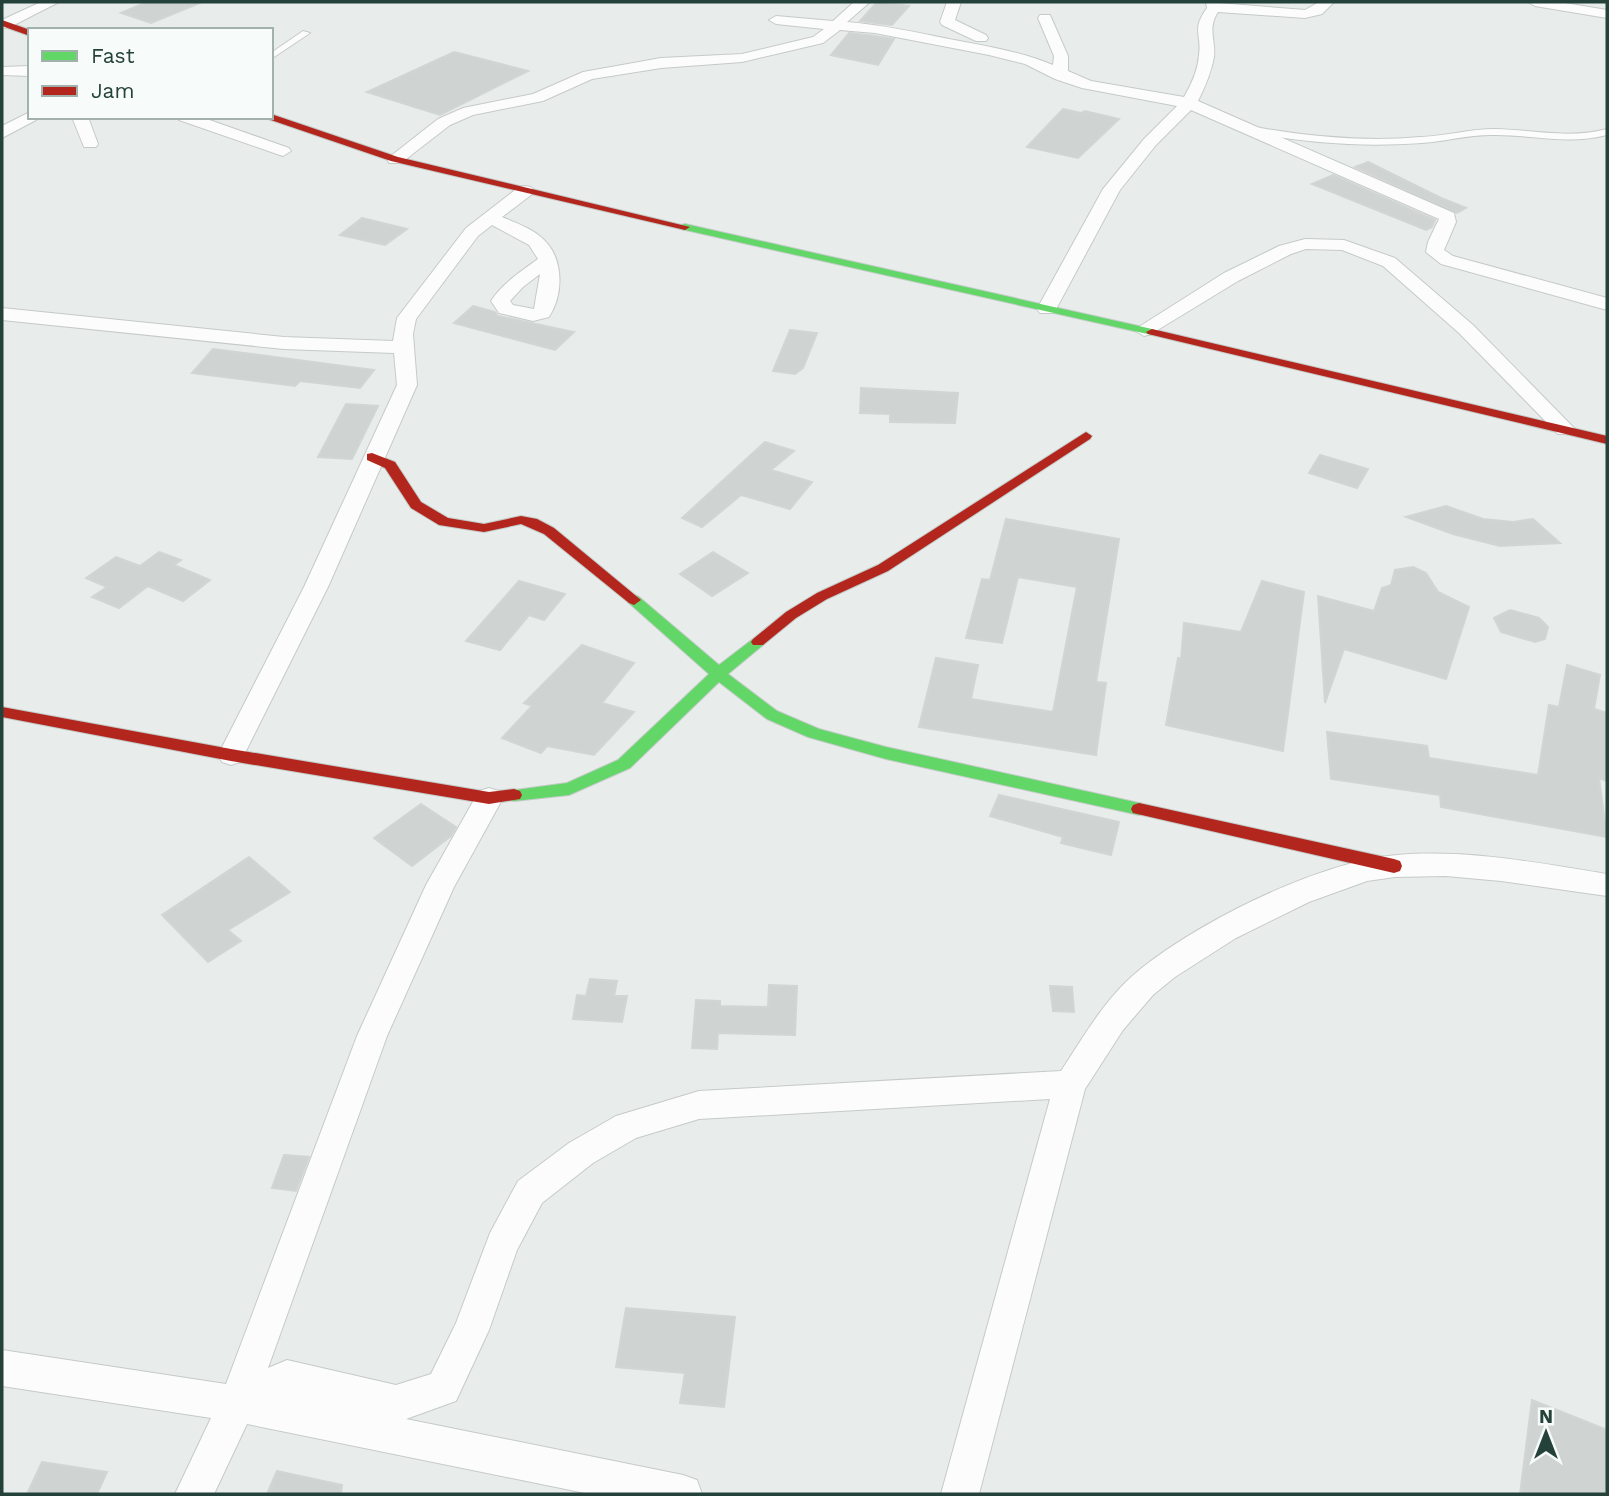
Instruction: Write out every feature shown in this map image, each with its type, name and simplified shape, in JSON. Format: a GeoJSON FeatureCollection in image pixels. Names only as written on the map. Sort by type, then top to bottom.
{"type":"FeatureCollection","features":[{"type":"Feature","properties":{"kind":"street"},"geometry":{"type":"LineString","coordinates":[[3,23],[52,2]]}},
{"type":"Feature","properties":{"kind":"street"},"geometry":{"type":"LineString","coordinates":[[395,159],[434,127],[456,117],[492,106],[537,98],[588,75],[661,62],[741,58],[818,40],[863,2]]}},
{"type":"Feature","properties":{"kind":"street"},"geometry":{"type":"LineString","coordinates":[[954,2],[947,22],[1060,76],[1087,85],[1189,103],[1448,217],[1448,222],[1435,243],[1435,252],[1447,261],[1607,304]]}},
{"type":"Feature","properties":{"kind":"street"},"geometry":{"type":"LineString","coordinates":[[1047,309],[1112,189],[1150,142],[1189,103],[1199,84],[1208,54],[1203,31],[1214,5],[1305,14],[1317,11],[1327,2]]}},
{"type":"Feature","properties":{"kind":"street"},"geometry":{"type":"LineString","coordinates":[[1535,2],[1607,14]]}},
{"type":"Feature","properties":{"kind":"street"},"geometry":{"type":"LineString","coordinates":[[1045,18],[1061,56],[1060,76]]}},
{"type":"Feature","properties":{"kind":"street"},"geometry":{"type":"LineString","coordinates":[[776,20],[874,29],[1030,61]]}},
{"type":"Feature","properties":{"kind":"street"},"geometry":{"type":"LineString","coordinates":[[3,23],[28,32]]}},
{"type":"Feature","properties":{"kind":"street"},"geometry":{"type":"LineString","coordinates":[[2,71],[28,71]]}},
{"type":"Feature","properties":{"kind":"street"},"geometry":{"type":"LineString","coordinates":[[2,133],[12,120],[28,110]]}},
{"type":"Feature","properties":{"kind":"street"},"geometry":{"type":"LineString","coordinates":[[273,118],[395,159],[524,191],[1144,330],[1607,440]]}},
{"type":"Feature","properties":{"kind":"street"},"geometry":{"type":"LineString","coordinates":[[81,119],[90,144]]}},
{"type":"Feature","properties":{"kind":"street"},"geometry":{"type":"LineString","coordinates":[[191,119],[283,151]]}},
{"type":"Feature","properties":{"kind":"street"},"geometry":{"type":"LineString","coordinates":[[1172,121],[1240,127]]}},
{"type":"Feature","properties":{"kind":"street"},"geometry":{"type":"LineString","coordinates":[[232,755],[316,587],[372,457],[407,385],[409,371],[402,331],[407,318],[471,232],[524,191]]}},
{"type":"Feature","properties":{"kind":"street"},"geometry":{"type":"LineString","coordinates":[[490,218],[536,241],[545,253],[547,261]]}},
{"type":"Feature","properties":{"kind":"street"},"geometry":{"type":"LineString","coordinates":[[1144,330],[1241,272],[1285,250],[1305,244],[1344,245],[1389,262],[1466,329],[1564,430]]}},
{"type":"Feature","properties":{"kind":"street"},"geometry":{"type":"LineString","coordinates":[[2,314],[284,343],[404,347]]}},
{"type":"Feature","properties":{"kind":"street"},"geometry":{"type":"LineString","coordinates":[[2,712],[232,755],[489,798],[569,789],[624,764],[718,674],[791,615],[822,596],[883,568],[1086,436]]}},
{"type":"Feature","properties":{"kind":"street"},"geometry":{"type":"LineString","coordinates":[[372,457],[390,465],[416,505],[444,522],[484,528],[521,520],[532,522],[549,531],[623,590],[718,674],[772,715],[814,733],[886,753],[1394,866],[1485,869],[1607,885]]}},
{"type":"Feature","properties":{"kind":"street"},"geometry":{"type":"LineString","coordinates":[[194,1494],[237,1404],[372,1036],[440,885],[489,798]]}},
{"type":"Feature","properties":{"kind":"street"},"geometry":{"type":"LineString","coordinates":[[960,1494],[1070,1086],[1104,1031],[1142,986],[1203,943],[1272,907],[1341,878],[1394,866]]}},
{"type":"Feature","properties":{"kind":"street"},"geometry":{"type":"LineString","coordinates":[[237,1404],[287,1378],[396,1404],[443,1388],[471,1330],[502,1244],[530,1192],[580,1153],[627,1126],[699,1105],[972,1088],[1070,1086]]}},
{"type":"Feature","properties":{"kind":"street"},"geometry":{"type":"LineString","coordinates":[[2,1368],[237,1404],[683,1494]]}},
{"type":"Feature","properties":{"kind":"lane"},"geometry":{"type":"LineString","coordinates":[[273,56],[306,33]]}},
{"type":"Feature","properties":{"kind":"lane"},"geometry":{"type":"LineString","coordinates":[[1240,127],[1293,138],[1350,143],[1420,140],[1496,132],[1580,139],[1607,132]]}},
{"type":"Feature","properties":{"kind":"building"},"geometry":{"type":"Polygon","coordinates":[[[147,2],[202,2],[151,23],[121,13],[147,2]]]}},
{"type":"Feature","properties":{"kind":"building"},"geometry":{"type":"Polygon","coordinates":[[[877,2],[909,6],[892,25],[860,21],[877,2]]]}},
{"type":"Feature","properties":{"kind":"building"},"geometry":{"type":"Polygon","coordinates":[[[849,33],[894,39],[878,65],[831,55],[849,33]]]}},
{"type":"Feature","properties":{"kind":"building"},"geometry":{"type":"Polygon","coordinates":[[[454,52],[528,71],[440,115],[367,92],[454,52]]]}},
{"type":"Feature","properties":{"kind":"building"},"geometry":{"type":"Polygon","coordinates":[[[1063,109],[1119,119],[1078,158],[1027,147],[1063,109]]]}},
{"type":"Feature","properties":{"kind":"building"},"geometry":{"type":"Polygon","coordinates":[[[1368,162],[1466,208],[1457,213],[1355,167],[1368,162]]]}},
{"type":"Feature","properties":{"kind":"building"},"geometry":{"type":"Polygon","coordinates":[[[1333,175],[1435,220],[1432,227],[1426,230],[1312,184],[1333,175]]]}},
{"type":"Feature","properties":{"kind":"building"},"geometry":{"type":"Polygon","coordinates":[[[362,218],[407,229],[385,245],[340,235],[362,218]]]}},
{"type":"Feature","properties":{"kind":"building"},"geometry":{"type":"Polygon","coordinates":[[[473,306],[495,312],[498,316],[574,332],[555,350],[454,323],[473,306]]]}},
{"type":"Feature","properties":{"kind":"building"},"geometry":{"type":"Polygon","coordinates":[[[790,330],[817,333],[803,368],[795,374],[773,371],[790,330]]]}},
{"type":"Feature","properties":{"kind":"building"},"geometry":{"type":"Polygon","coordinates":[[[213,349],[374,370],[360,388],[300,381],[295,386],[192,373],[213,349]]]}},
{"type":"Feature","properties":{"kind":"building"},"geometry":{"type":"Polygon","coordinates":[[[861,388],[958,393],[955,423],[890,422],[890,414],[860,413],[861,388]]]}},
{"type":"Feature","properties":{"kind":"building"},"geometry":{"type":"Polygon","coordinates":[[[346,404],[378,406],[352,459],[318,457],[346,404]]]}},
{"type":"Feature","properties":{"kind":"building"},"geometry":{"type":"Polygon","coordinates":[[[765,442],[794,451],[771,470],[812,482],[790,509],[741,495],[702,527],[682,518],[765,442]]]}},
{"type":"Feature","properties":{"kind":"building"},"geometry":{"type":"Polygon","coordinates":[[[1320,455],[1368,469],[1357,488],[1309,473],[1320,455]]]}},
{"type":"Feature","properties":{"kind":"building"},"geometry":{"type":"Polygon","coordinates":[[[1446,506],[1483,519],[1513,522],[1533,519],[1560,543],[1500,546],[1453,534],[1406,517],[1446,506]]]}},
{"type":"Feature","properties":{"kind":"building"},"geometry":{"type":"Polygon","coordinates":[[[1006,519],[1119,539],[1096,682],[1106,683],[1096,755],[919,727],[936,658],[978,665],[971,699],[1053,712],[1077,587],[1018,577],[1002,643],[966,638],[982,579],[990,580],[1006,519]]]}},
{"type":"Feature","properties":{"kind":"building"},"geometry":{"type":"Polygon","coordinates":[[[159,552],[181,560],[174,565],[210,580],[183,601],[148,586],[119,608],[92,597],[107,587],[86,578],[116,557],[140,566],[159,552]]]}},
{"type":"Feature","properties":{"kind":"building"},"geometry":{"type":"Polygon","coordinates":[[[713,552],[748,573],[712,596],[680,574],[713,552]]]}},
{"type":"Feature","properties":{"kind":"building"},"geometry":{"type":"Polygon","coordinates":[[[1413,567],[1426,573],[1438,592],[1469,607],[1446,679],[1344,649],[1325,703],[1318,596],[1374,611],[1382,588],[1391,585],[1395,570],[1413,567]]]}},
{"type":"Feature","properties":{"kind":"building"},"geometry":{"type":"Polygon","coordinates":[[[519,581],[565,594],[544,620],[529,615],[500,650],[466,641],[519,581]]]}},
{"type":"Feature","properties":{"kind":"building"},"geometry":{"type":"Polygon","coordinates":[[[1262,581],[1304,592],[1283,751],[1166,725],[1178,658],[1181,659],[1184,623],[1241,632],[1262,581]]]}},
{"type":"Feature","properties":{"kind":"building"},"geometry":{"type":"Polygon","coordinates":[[[1510,610],[1539,618],[1548,627],[1545,639],[1535,642],[1501,632],[1494,618],[1510,610]]]}},
{"type":"Feature","properties":{"kind":"building"},"geometry":{"type":"Polygon","coordinates":[[[582,645],[634,663],[602,703],[634,712],[594,755],[547,746],[541,753],[502,738],[532,706],[524,703],[582,645]]]}},
{"type":"Feature","properties":{"kind":"building"},"geometry":{"type":"Polygon","coordinates":[[[1567,665],[1600,675],[1594,709],[1607,713],[1607,781],[1599,778],[1607,837],[1441,807],[1440,795],[1331,779],[1327,732],[1427,746],[1429,758],[1538,775],[1549,705],[1559,707],[1567,665]]]}},
{"type":"Feature","properties":{"kind":"building"},"geometry":{"type":"Polygon","coordinates":[[[999,795],[1119,822],[1111,855],[1061,843],[1063,837],[990,816],[999,795]]]}},
{"type":"Feature","properties":{"kind":"building"},"geometry":{"type":"Polygon","coordinates":[[[421,804],[456,827],[451,836],[412,866],[374,838],[421,804]]]}},
{"type":"Feature","properties":{"kind":"building"},"geometry":{"type":"Polygon","coordinates":[[[249,857],[290,892],[228,930],[241,941],[208,962],[162,915],[249,857]]]}},
{"type":"Feature","properties":{"kind":"building"},"geometry":{"type":"Polygon","coordinates":[[[590,979],[617,981],[614,996],[627,996],[622,1022],[573,1019],[577,995],[586,996],[590,979]]]}},
{"type":"Feature","properties":{"kind":"building"},"geometry":{"type":"Polygon","coordinates":[[[769,985],[797,986],[795,1035],[718,1033],[717,1049],[692,1048],[696,1000],[720,1001],[720,1006],[768,1007],[769,985]]]}},
{"type":"Feature","properties":{"kind":"building"},"geometry":{"type":"Polygon","coordinates":[[[1050,986],[1072,987],[1074,1012],[1053,1011],[1050,986]]]}},
{"type":"Feature","properties":{"kind":"building"},"geometry":{"type":"Polygon","coordinates":[[[284,1155],[309,1157],[296,1191],[272,1188],[284,1155]]]}},
{"type":"Feature","properties":{"kind":"building"},"geometry":{"type":"Polygon","coordinates":[[[626,1308],[735,1317],[724,1407],[680,1403],[685,1373],[616,1367],[626,1308]]]}},
{"type":"Feature","properties":{"kind":"building"},"geometry":{"type":"Polygon","coordinates":[[[1532,1400],[1607,1430],[1607,1494],[1520,1494],[1532,1400]]]}},
{"type":"Feature","properties":{"kind":"building"},"geometry":{"type":"Polygon","coordinates":[[[42,1462],[107,1472],[97,1494],[27,1494],[42,1462]]]}},
{"type":"Feature","properties":{"kind":"building"},"geometry":{"type":"Polygon","coordinates":[[[277,1471],[342,1485],[341,1494],[267,1494],[277,1471]]]}},
{"type":"Feature","properties":{"kind":"traffic: fast"},"geometry":{"type":"LineString","coordinates":[[685,227],[1152,332]]}},
{"type":"Feature","properties":{"kind":"traffic: fast"},"geometry":{"type":"LineString","coordinates":[[634,600],[747,698],[772,715],[814,733],[886,753],[1139,809]]}},
{"type":"Feature","properties":{"kind":"traffic: fast"},"geometry":{"type":"LineString","coordinates":[[514,795],[569,789],[624,764],[718,674],[758,642]]}},
{"type":"Feature","properties":{"kind":"traffic: jam"},"geometry":{"type":"LineString","coordinates":[[2,23],[28,32]]}},
{"type":"Feature","properties":{"kind":"traffic: jam"},"geometry":{"type":"LineString","coordinates":[[273,118],[395,159],[685,227]]}},
{"type":"Feature","properties":{"kind":"traffic: jam"},"geometry":{"type":"LineString","coordinates":[[1152,332],[1607,440]]}},
{"type":"Feature","properties":{"kind":"traffic: jam"},"geometry":{"type":"LineString","coordinates":[[758,642],[791,615],[822,596],[883,568],[1086,436]]}},
{"type":"Feature","properties":{"kind":"traffic: jam"},"geometry":{"type":"LineString","coordinates":[[372,457],[390,465],[416,505],[444,522],[484,528],[521,520],[532,522],[549,531],[634,600]]}},
{"type":"Feature","properties":{"kind":"traffic: jam"},"geometry":{"type":"LineString","coordinates":[[2,712],[231,755],[489,798],[514,795]]}},
{"type":"Feature","properties":{"kind":"traffic: jam"},"geometry":{"type":"LineString","coordinates":[[1139,809],[1394,866]]}}]}
